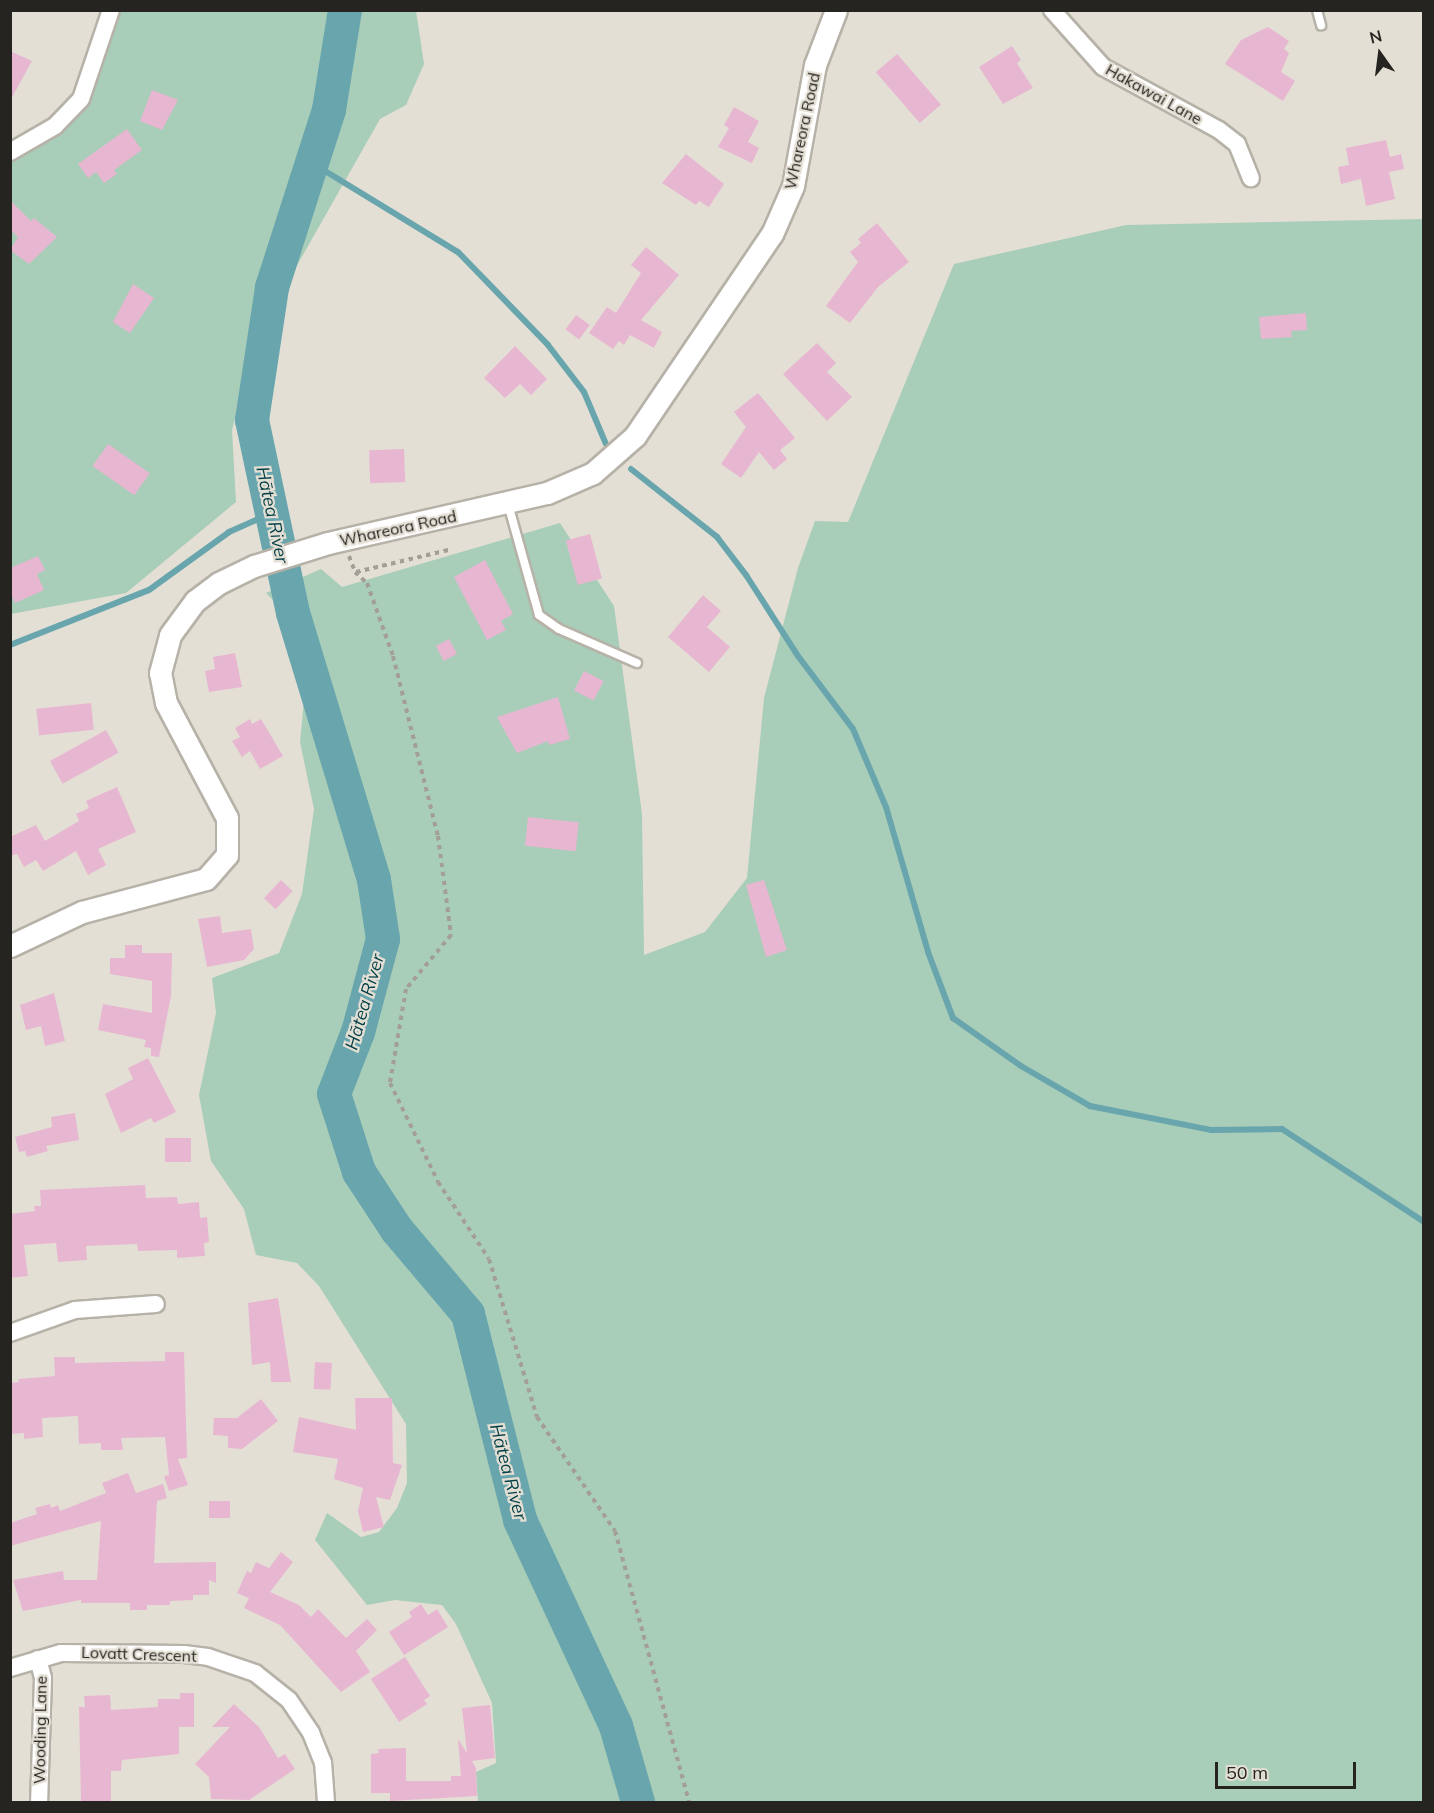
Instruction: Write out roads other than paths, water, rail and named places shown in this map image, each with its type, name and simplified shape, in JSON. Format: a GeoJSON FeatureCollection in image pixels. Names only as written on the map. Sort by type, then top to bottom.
{"type":"FeatureCollection","features":[{"type":"Feature","properties":{"kind":"street"},"geometry":{"type":"LineString","coordinates":[[10,152],[55,126],[81,99],[92,76],[111,10]]}},
{"type":"Feature","properties":{"kind":"street","name":"Whareora Road"},"geometry":{"type":"LineString","coordinates":[[10,946],[91,909],[206,879],[227,855],[227,818],[166,703],[161,660],[170,635],[187,609],[219,583],[254,566],[328,543],[508,504],[547,493],[593,473],[615,456],[658,407],[757,258],[783,210],[793,186],[822,41],[836,10]]}},
{"type":"Feature","properties":{"kind":"street","name":"Hakawai Lane"},"geometry":{"type":"LineString","coordinates":[[1052,10],[1103,67],[1219,130],[1237,144],[1251,178]]}},
{"type":"Feature","properties":{"kind":"street"},"geometry":{"type":"LineString","coordinates":[[10,1333],[75,1310],[156,1304]]}},
{"type":"Feature","properties":{"kind":"street","name":"Lovatt Crescent"},"geometry":{"type":"LineString","coordinates":[[10,1668],[38,1659],[81,1652],[184,1654],[208,1657],[255,1673],[289,1700],[311,1733],[323,1762],[326,1803]]}},
{"type":"Feature","properties":{"kind":"street","name":"Wooding Lane"},"geometry":{"type":"LineString","coordinates":[[38,1659],[43,1678],[39,1803]]}},
{"type":"Feature","properties":{"kind":"lane"},"geometry":{"type":"LineString","coordinates":[[1317,10],[1321,25]]}},
{"type":"Feature","properties":{"kind":"lane"},"geometry":{"type":"LineString","coordinates":[[508,504],[539,615],[559,629],[637,663]]}},
{"type":"Feature","properties":{"kind":"waterway","name":"Hātea River"},"geometry":{"type":"LineString","coordinates":[[345,10],[329,110],[272,288],[252,420],[293,613],[374,880],[383,939],[358,1032],[334,1094],[359,1172],[397,1230],[468,1314],[520,1520],[616,1726],[638,1802]]}},
{"type":"Feature","properties":{"kind":"waterway"},"geometry":{"type":"LineString","coordinates":[[312,163],[458,252],[548,345],[584,392],[606,444]]}},
{"type":"Feature","properties":{"kind":"waterway"},"geometry":{"type":"LineString","coordinates":[[631,469],[717,537],[746,575],[798,656],[853,729],[886,807],[928,952],[953,1018],[1021,1066],[1090,1106],[1211,1130],[1282,1129],[1424,1222]]}},
{"type":"Feature","properties":{"kind":"waterway"},"geometry":{"type":"LineString","coordinates":[[10,645],[149,590],[229,532],[272,513]]}}]}
